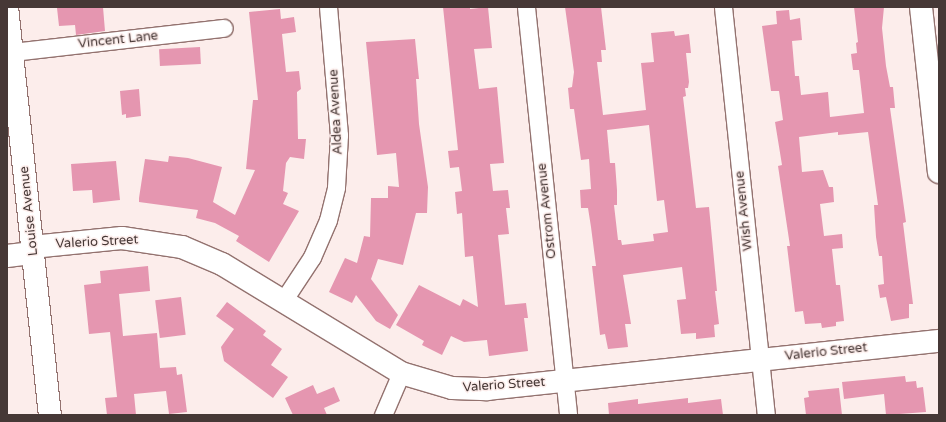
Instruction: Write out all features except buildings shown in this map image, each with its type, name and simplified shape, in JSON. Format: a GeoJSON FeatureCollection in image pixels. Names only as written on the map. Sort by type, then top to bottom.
{"type":"FeatureCollection","features":[{"type":"Feature","properties":{"kind":"street","name":"Louise Avenue"},"geometry":{"type":"LineString","coordinates":[[7,7],[50,415]]}},
{"type":"Feature","properties":{"kind":"street","name":"Aldea Avenue"},"geometry":{"type":"LineString","coordinates":[[283,301],[312,257],[328,220],[336,187],[339,135],[328,7]]}},
{"type":"Feature","properties":{"kind":"street","name":"Ostrom Avenue"},"geometry":{"type":"LineString","coordinates":[[526,7],[568,415]]}},
{"type":"Feature","properties":{"kind":"street","name":"Wish Avenue"},"geometry":{"type":"LineString","coordinates":[[723,7],[766,415]]}},
{"type":"Feature","properties":{"kind":"street"},"geometry":{"type":"LineString","coordinates":[[921,7],[939,172]]}},
{"type":"Feature","properties":{"kind":"street","name":"Vincent Lane"},"geometry":{"type":"LineString","coordinates":[[12,52],[224,28]]}},
{"type":"Feature","properties":{"kind":"street","name":"Valerio Street"},"geometry":{"type":"LineString","coordinates":[[7,256],[33,250],[122,238],[167,243],[210,258],[401,373],[436,385],[469,389],[939,341]]}},
{"type":"Feature","properties":{"kind":"street"},"geometry":{"type":"LineString","coordinates":[[383,415],[401,373]]}}]}
